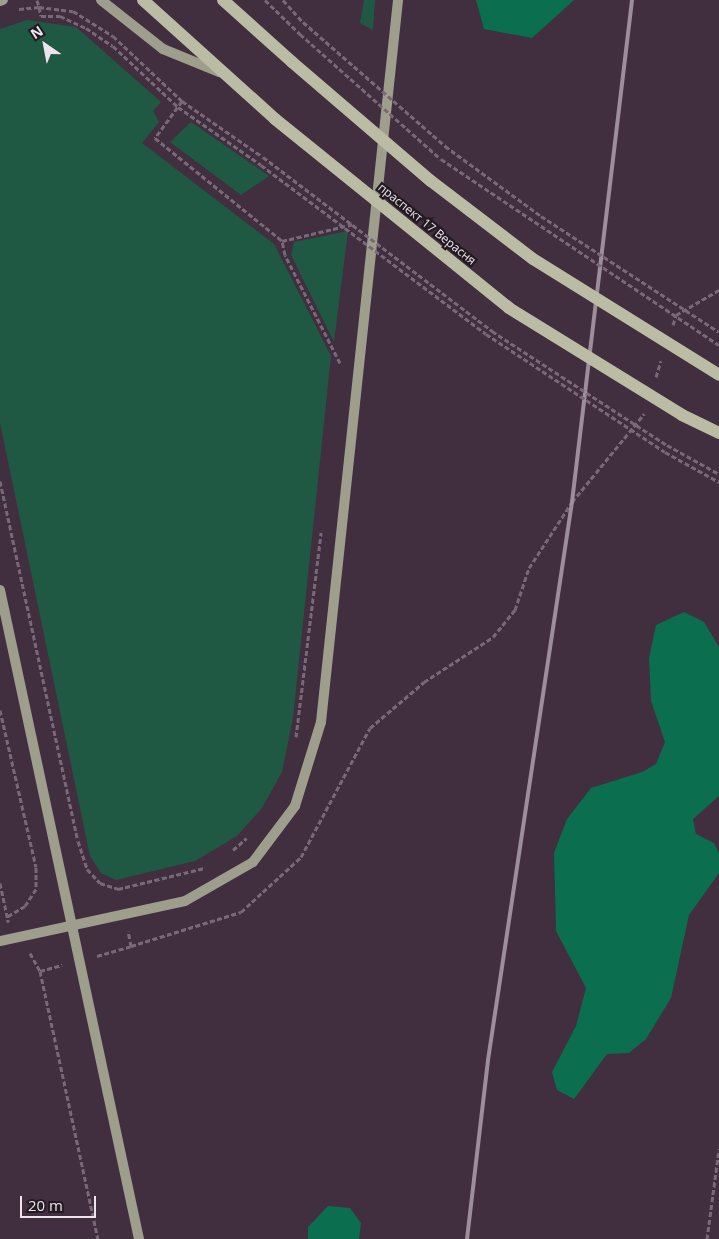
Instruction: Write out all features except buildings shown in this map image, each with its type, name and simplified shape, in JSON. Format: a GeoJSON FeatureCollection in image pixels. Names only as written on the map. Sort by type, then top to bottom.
{"type":"FeatureCollection","features":[{"type":"Feature","properties":{"kind":"main road"},"geometry":{"type":"LineString","coordinates":[[101,0],[163,49],[219,72]]}},
{"type":"Feature","properties":{"kind":"main road","name":"праспект 17 Верасня"},"geometry":{"type":"LineString","coordinates":[[143,0],[219,72],[509,308],[682,415],[719,433]]}},
{"type":"Feature","properties":{"kind":"main road"},"geometry":{"type":"LineString","coordinates":[[223,0],[431,181],[533,259],[719,374]]}},
{"type":"Feature","properties":{"kind":"main road"},"geometry":{"type":"LineString","coordinates":[[0,941],[71,922],[184,901],[253,862],[295,806],[321,722],[398,0]]}},
{"type":"Feature","properties":{"kind":"main road"},"geometry":{"type":"LineString","coordinates":[[0,590],[139,1239]]}},
{"type":"Feature","properties":{"kind":"path"},"geometry":{"type":"LineString","coordinates":[[38,0],[41,16],[60,16],[113,46],[178,107],[261,165],[486,334],[665,452],[719,482]]}},
{"type":"Feature","properties":{"kind":"path"},"geometry":{"type":"LineString","coordinates":[[264,0],[440,159],[719,345]]}},
{"type":"Feature","properties":{"kind":"path"},"geometry":{"type":"LineString","coordinates":[[282,0],[303,22],[445,146],[541,216],[719,332]]}},
{"type":"Feature","properties":{"kind":"path"},"geometry":{"type":"LineString","coordinates":[[39,7],[73,11],[113,36],[182,101],[264,157],[492,331],[667,445],[719,474]]}},
{"type":"Feature","properties":{"kind":"path"},"geometry":{"type":"LineString","coordinates":[[367,107],[371,68]]}},
{"type":"Feature","properties":{"kind":"path"},"geometry":{"type":"LineString","coordinates":[[182,101],[155,138],[282,241],[285,255],[340,364]]}},
{"type":"Feature","properties":{"kind":"path"},"geometry":{"type":"LineString","coordinates":[[352,242],[355,214]]}},
{"type":"Feature","properties":{"kind":"path"},"geometry":{"type":"LineString","coordinates":[[282,241],[354,224]]}},
{"type":"Feature","properties":{"kind":"path"},"geometry":{"type":"LineString","coordinates":[[670,333],[676,315],[719,290]]}},
{"type":"Feature","properties":{"kind":"path"},"geometry":{"type":"LineString","coordinates":[[656,379],[664,352]]}},
{"type":"Feature","properties":{"kind":"path"},"geometry":{"type":"LineString","coordinates":[[339,374],[342,355]]}},
{"type":"Feature","properties":{"kind":"path"},"geometry":{"type":"LineString","coordinates":[[98,1239],[40,971],[131,946],[241,912],[301,857],[370,728],[424,682],[492,638],[515,610],[529,568],[572,502],[644,416],[647,407]]}},
{"type":"Feature","properties":{"kind":"path"},"geometry":{"type":"LineString","coordinates":[[0,481],[78,841],[87,869],[100,883],[118,889],[212,863]]}},
{"type":"Feature","properties":{"kind":"path"},"geometry":{"type":"LineString","coordinates":[[295,739],[322,523]]}},
{"type":"Feature","properties":{"kind":"path"},"geometry":{"type":"LineString","coordinates":[[0,710],[36,867],[36,889],[25,906],[7,917],[0,883]]}},
{"type":"Feature","properties":{"kind":"path"},"geometry":{"type":"LineString","coordinates":[[227,854],[255,830]]}},
{"type":"Feature","properties":{"kind":"path"},"geometry":{"type":"LineString","coordinates":[[118,889],[131,946]]}},
{"type":"Feature","properties":{"kind":"path"},"geometry":{"type":"LineString","coordinates":[[707,1239],[719,1149]]}},
{"type":"Feature","properties":{"kind":"green space"},"geometry":{"type":"Polygon","coordinates":[[[364,0],[375,0],[373,30],[360,23],[364,0]]]}},
{"type":"Feature","properties":{"kind":"green space"},"geometry":{"type":"Polygon","coordinates":[[[476,0],[574,0],[532,38],[484,29],[476,0]]]}},
{"type":"Feature","properties":{"kind":"green space"},"geometry":{"type":"Polygon","coordinates":[[[27,20],[76,27],[161,102],[153,111],[159,122],[142,143],[274,244],[331,356],[293,718],[282,772],[262,808],[237,836],[195,861],[116,880],[101,873],[90,856],[0,423],[0,29],[27,20]]]}},
{"type":"Feature","properties":{"kind":"green space"},"geometry":{"type":"Polygon","coordinates":[[[191,122],[269,176],[241,195],[170,142],[191,122]]]}},
{"type":"Feature","properties":{"kind":"green space"},"geometry":{"type":"Polygon","coordinates":[[[348,231],[334,342],[291,255],[294,242],[348,231]]]}},
{"type":"Feature","properties":{"kind":"green space"},"geometry":{"type":"Polygon","coordinates":[[[684,612],[704,622],[719,647],[719,796],[693,819],[696,834],[714,843],[719,853],[719,873],[689,915],[671,998],[646,1039],[629,1053],[607,1054],[574,1099],[557,1090],[552,1072],[576,1026],[586,988],[556,931],[554,853],[567,819],[591,788],[642,772],[656,764],[665,742],[651,701],[649,658],[656,625],[684,612]]]}},
{"type":"Feature","properties":{"kind":"green space"},"geometry":{"type":"Polygon","coordinates":[[[328,1206],[350,1208],[361,1223],[359,1239],[308,1239],[308,1227],[328,1206]]]}},
{"type":"Feature","properties":{"kind":"railway"},"geometry":{"type":"LineString","coordinates":[[467,1239],[488,1060],[572,502],[632,0]]}}]}
